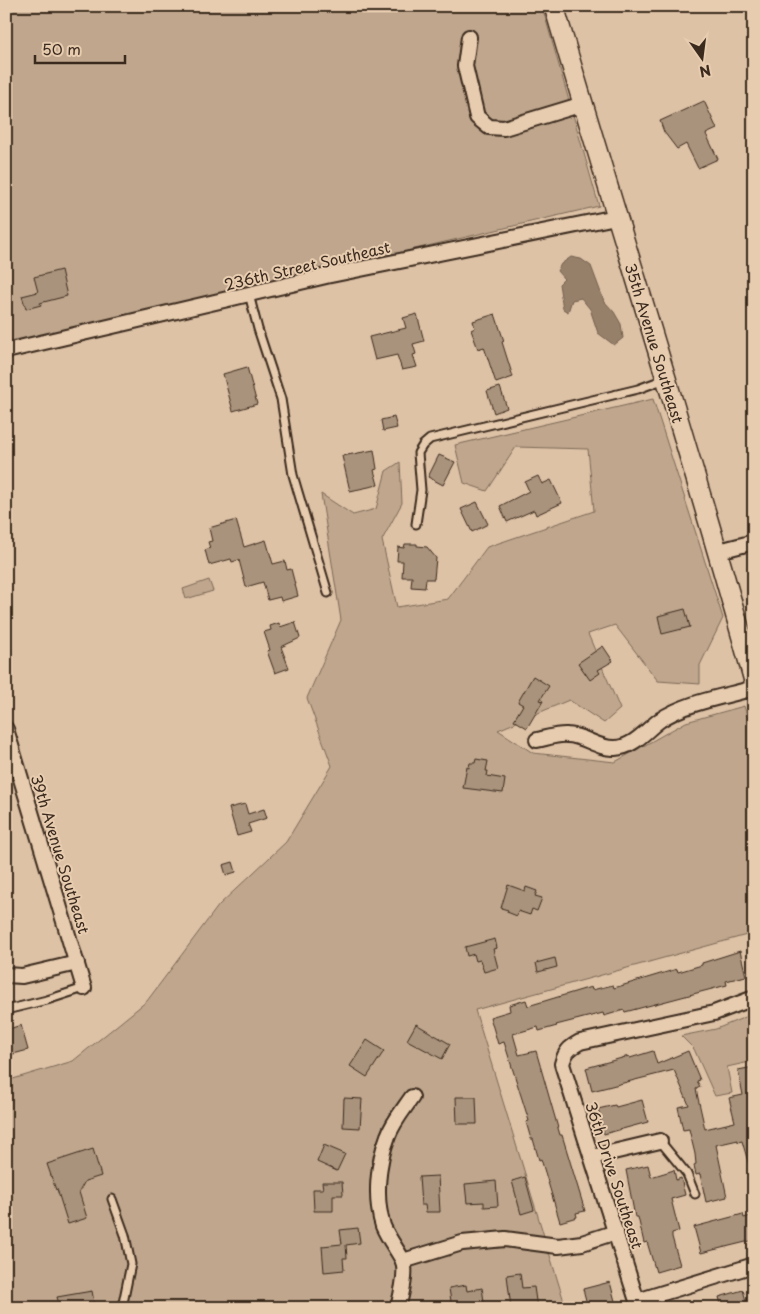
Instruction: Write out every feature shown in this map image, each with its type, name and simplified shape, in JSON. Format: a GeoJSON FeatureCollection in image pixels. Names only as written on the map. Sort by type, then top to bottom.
{"type":"FeatureCollection","features":[{"type":"Feature","properties":{"kind":"street","name":"35th Avenue Southeast"},"geometry":{"type":"LineString","coordinates":[[554,6],[616,217],[719,551],[754,681]]}},
{"type":"Feature","properties":{"kind":"street"},"geometry":{"type":"LineString","coordinates":[[469,37],[465,66],[478,117],[489,127],[504,128],[583,104]]}},
{"type":"Feature","properties":{"kind":"street","name":"236th Street Southeast"},"geometry":{"type":"LineString","coordinates":[[6,351],[335,274],[616,217]]}},
{"type":"Feature","properties":{"kind":"street"},"geometry":{"type":"LineString","coordinates":[[719,551],[754,542]]}},
{"type":"Feature","properties":{"kind":"street"},"geometry":{"type":"LineString","coordinates":[[537,740],[568,735],[600,746],[616,748],[629,744],[680,708],[754,688]]}},
{"type":"Feature","properties":{"kind":"street","name":"39th Avenue Southeast"},"geometry":{"type":"LineString","coordinates":[[6,729],[84,988]]}},
{"type":"Feature","properties":{"kind":"street"},"geometry":{"type":"LineString","coordinates":[[6,975],[22,976],[77,962]]}},
{"type":"Feature","properties":{"kind":"street","name":"36th Drive Southeast"},"geometry":{"type":"LineString","coordinates":[[638,1304],[562,1064],[566,1052],[571,1046],[580,1042],[714,1013],[754,998]]}},
{"type":"Feature","properties":{"kind":"street"},"geometry":{"type":"LineString","coordinates":[[398,1308],[403,1286],[403,1261],[383,1225],[379,1201],[378,1173],[388,1135],[412,1097]]}},
{"type":"Feature","properties":{"kind":"street"},"geometry":{"type":"LineString","coordinates":[[592,1157],[660,1141]]}},
{"type":"Feature","properties":{"kind":"street"},"geometry":{"type":"LineString","coordinates":[[403,1261],[462,1243],[505,1239],[558,1246],[582,1243],[616,1232]]}},
{"type":"Feature","properties":{"kind":"street"},"geometry":{"type":"LineString","coordinates":[[638,1304],[754,1265]]}},
{"type":"Feature","properties":{"kind":"lane"},"geometry":{"type":"LineString","coordinates":[[249,294],[258,329],[281,399],[293,476],[328,593]]}},
{"type":"Feature","properties":{"kind":"lane"},"geometry":{"type":"LineString","coordinates":[[416,524],[420,490],[418,453],[430,439],[638,389],[666,379]]}},
{"type":"Feature","properties":{"kind":"lane"},"geometry":{"type":"LineString","coordinates":[[6,1010],[47,1000],[84,988]]}},
{"type":"Feature","properties":{"kind":"lane"},"geometry":{"type":"LineString","coordinates":[[660,1141],[687,1174],[695,1194]]}},
{"type":"Feature","properties":{"kind":"lane"},"geometry":{"type":"LineString","coordinates":[[112,1199],[125,1235],[132,1264],[122,1308]]}},
{"type":"Feature","properties":{"kind":"shaded area"},"geometry":{"type":"Polygon","coordinates":[[[6,6],[542,6],[599,206],[325,270],[6,351],[6,6]]]}},
{"type":"Feature","properties":{"kind":"shaded area"},"geometry":{"type":"Polygon","coordinates":[[[571,257],[581,259],[591,266],[604,301],[614,312],[621,324],[623,338],[614,345],[598,333],[590,309],[581,298],[572,300],[568,312],[563,309],[559,284],[564,279],[557,271],[561,264],[571,257]]]}},
{"type":"Feature","properties":{"kind":"shaded area"},"geometry":{"type":"Polygon","coordinates":[[[653,399],[723,618],[700,665],[700,684],[658,681],[615,625],[588,634],[620,709],[604,723],[569,700],[498,730],[533,753],[615,762],[686,722],[744,706],[754,739],[754,933],[475,1010],[566,1308],[6,1308],[6,1078],[13,1079],[73,1061],[147,1001],[219,905],[286,842],[332,766],[307,698],[341,620],[321,494],[353,515],[376,509],[386,471],[400,462],[402,503],[382,540],[397,607],[448,599],[487,547],[594,511],[588,449],[516,447],[487,491],[464,483],[455,445],[653,399]]]}},
{"type":"Feature","properties":{"kind":"shaded area"},"geometry":{"type":"Polygon","coordinates":[[[209,580],[213,591],[186,599],[183,589],[209,580]]]}},
{"type":"Feature","properties":{"kind":"shaded area"},"geometry":{"type":"Polygon","coordinates":[[[748,1016],[754,1028],[754,1061],[727,1067],[732,1093],[715,1096],[694,1049],[681,1036],[716,1029],[748,1016]]]}},
{"type":"Feature","properties":{"kind":"building"},"geometry":{"type":"Polygon","coordinates":[[[704,101],[717,129],[706,134],[718,159],[698,168],[686,144],[677,149],[664,132],[660,121],[704,101]]]}},
{"type":"Feature","properties":{"kind":"building"},"geometry":{"type":"Polygon","coordinates":[[[61,270],[67,296],[26,309],[22,296],[38,292],[34,277],[61,270]]]}},
{"type":"Feature","properties":{"kind":"building"},"geometry":{"type":"Polygon","coordinates":[[[417,314],[424,341],[413,344],[416,354],[413,355],[417,367],[402,370],[397,355],[375,360],[369,337],[406,328],[403,318],[417,314]]]}},
{"type":"Feature","properties":{"kind":"building"},"geometry":{"type":"Polygon","coordinates":[[[495,314],[513,377],[496,383],[484,347],[478,349],[471,330],[475,328],[473,321],[495,314]]]}},
{"type":"Feature","properties":{"kind":"building"},"geometry":{"type":"Polygon","coordinates":[[[247,367],[257,404],[233,411],[223,374],[247,367]]]}},
{"type":"Feature","properties":{"kind":"building"},"geometry":{"type":"Polygon","coordinates":[[[500,387],[507,408],[494,413],[487,391],[500,387]]]}},
{"type":"Feature","properties":{"kind":"building"},"geometry":{"type":"Polygon","coordinates":[[[394,417],[397,428],[383,431],[381,420],[394,417]]]}},
{"type":"Feature","properties":{"kind":"building"},"geometry":{"type":"Polygon","coordinates":[[[374,450],[377,469],[374,470],[378,485],[350,491],[342,456],[374,450]]]}},
{"type":"Feature","properties":{"kind":"building"},"geometry":{"type":"Polygon","coordinates":[[[439,455],[455,462],[443,485],[428,477],[439,455]]]}},
{"type":"Feature","properties":{"kind":"building"},"geometry":{"type":"Polygon","coordinates":[[[538,476],[542,484],[551,480],[562,503],[536,515],[534,510],[507,522],[500,506],[529,491],[525,482],[538,476]]]}},
{"type":"Feature","properties":{"kind":"building"},"geometry":{"type":"Polygon","coordinates":[[[477,502],[488,524],[472,532],[461,509],[477,502]]]}},
{"type":"Feature","properties":{"kind":"building"},"geometry":{"type":"Polygon","coordinates":[[[236,520],[244,547],[266,540],[273,564],[285,561],[287,570],[291,569],[298,596],[281,601],[280,597],[268,600],[263,582],[246,587],[239,560],[232,562],[231,559],[209,565],[205,550],[210,548],[208,542],[212,541],[209,528],[236,520]]]}},
{"type":"Feature","properties":{"kind":"building"},"geometry":{"type":"Polygon","coordinates":[[[405,544],[417,544],[417,546],[427,547],[436,558],[434,579],[426,579],[425,588],[411,587],[412,577],[402,577],[403,561],[397,561],[398,547],[404,548],[405,544]]]}},
{"type":"Feature","properties":{"kind":"building"},"geometry":{"type":"Polygon","coordinates":[[[685,609],[690,627],[662,634],[658,616],[685,609]]]}},
{"type":"Feature","properties":{"kind":"building"},"geometry":{"type":"Polygon","coordinates":[[[295,622],[300,638],[281,647],[289,668],[275,673],[267,651],[270,650],[264,632],[271,630],[270,626],[279,623],[280,627],[295,622]]]}},
{"type":"Feature","properties":{"kind":"building"},"geometry":{"type":"Polygon","coordinates":[[[603,646],[613,661],[598,670],[600,673],[590,680],[578,663],[603,646]]]}},
{"type":"Feature","properties":{"kind":"building"},"geometry":{"type":"Polygon","coordinates":[[[533,676],[549,686],[540,700],[543,701],[527,728],[514,720],[523,705],[518,702],[533,676]]]}},
{"type":"Feature","properties":{"kind":"building"},"geometry":{"type":"Polygon","coordinates":[[[476,759],[488,761],[487,776],[505,779],[503,793],[463,788],[467,767],[469,768],[470,763],[475,763],[476,759]]]}},
{"type":"Feature","properties":{"kind":"building"},"geometry":{"type":"Polygon","coordinates":[[[245,804],[248,814],[264,809],[267,818],[248,824],[251,832],[237,836],[229,808],[245,804]]]}},
{"type":"Feature","properties":{"kind":"building"},"geometry":{"type":"Polygon","coordinates":[[[233,862],[236,872],[226,875],[223,865],[233,862]]]}},
{"type":"Feature","properties":{"kind":"building"},"geometry":{"type":"Polygon","coordinates":[[[508,885],[525,891],[526,887],[537,891],[535,896],[542,898],[537,911],[532,909],[530,915],[518,911],[517,916],[501,908],[508,885]]]}},
{"type":"Feature","properties":{"kind":"building"},"geometry":{"type":"Polygon","coordinates":[[[495,939],[497,948],[493,949],[498,968],[484,972],[480,960],[476,961],[474,954],[467,956],[465,947],[495,939]]]}},
{"type":"Feature","properties":{"kind":"building"},"geometry":{"type":"Polygon","coordinates":[[[740,951],[746,976],[726,981],[727,985],[625,1012],[624,1010],[604,1016],[603,1013],[539,1031],[538,1027],[513,1034],[519,1055],[536,1051],[560,1135],[562,1135],[585,1211],[576,1213],[577,1217],[560,1222],[541,1159],[539,1160],[533,1139],[531,1139],[526,1122],[529,1121],[504,1042],[498,1044],[490,1017],[510,1011],[509,1005],[526,1000],[528,1006],[591,987],[592,990],[613,985],[614,988],[677,969],[678,972],[702,965],[702,963],[740,951]]]}},
{"type":"Feature","properties":{"kind":"building"},"geometry":{"type":"Polygon","coordinates":[[[555,958],[557,967],[538,972],[536,963],[555,958]]]}},
{"type":"Feature","properties":{"kind":"building"},"geometry":{"type":"Polygon","coordinates":[[[416,1024],[450,1044],[442,1059],[407,1040],[416,1024]]]}},
{"type":"Feature","properties":{"kind":"building"},"geometry":{"type":"Polygon","coordinates":[[[21,1025],[28,1050],[6,1056],[6,1030],[21,1025]]]}},
{"type":"Feature","properties":{"kind":"building"},"geometry":{"type":"Polygon","coordinates":[[[367,1040],[384,1051],[367,1077],[350,1066],[367,1040]]]}},
{"type":"Feature","properties":{"kind":"building"},"geometry":{"type":"Polygon","coordinates":[[[653,1051],[657,1064],[688,1051],[700,1080],[697,1081],[700,1087],[696,1089],[705,1129],[735,1122],[729,1098],[743,1095],[738,1070],[754,1067],[754,1171],[751,1172],[742,1141],[738,1142],[738,1140],[716,1145],[727,1197],[706,1202],[700,1174],[696,1175],[694,1165],[696,1164],[695,1154],[689,1129],[683,1130],[678,1107],[689,1105],[674,1070],[592,1091],[586,1068],[653,1051]]]}},
{"type":"Feature","properties":{"kind":"building"},"geometry":{"type":"Polygon","coordinates":[[[456,1097],[476,1097],[477,1124],[457,1124],[456,1097]]]}},
{"type":"Feature","properties":{"kind":"building"},"geometry":{"type":"Polygon","coordinates":[[[344,1098],[362,1099],[360,1128],[343,1127],[344,1098]]]}},
{"type":"Feature","properties":{"kind":"building"},"geometry":{"type":"Polygon","coordinates":[[[642,1100],[648,1122],[604,1134],[598,1109],[615,1105],[616,1107],[642,1100]]]}},
{"type":"Feature","properties":{"kind":"building"},"geometry":{"type":"Polygon","coordinates":[[[324,1145],[345,1154],[337,1171],[317,1162],[324,1145]]]}},
{"type":"Feature","properties":{"kind":"building"},"geometry":{"type":"Polygon","coordinates":[[[93,1149],[101,1176],[85,1181],[79,1192],[87,1218],[68,1224],[47,1164],[93,1149]]]}},
{"type":"Feature","properties":{"kind":"building"},"geometry":{"type":"Polygon","coordinates":[[[648,1165],[651,1177],[674,1170],[676,1180],[681,1178],[685,1195],[671,1199],[679,1231],[672,1233],[672,1237],[680,1265],[656,1272],[647,1242],[644,1243],[638,1217],[635,1217],[626,1170],[648,1165]]]}},
{"type":"Feature","properties":{"kind":"building"},"geometry":{"type":"Polygon","coordinates":[[[438,1176],[440,1212],[426,1212],[425,1205],[421,1205],[419,1177],[438,1176]]]}},
{"type":"Feature","properties":{"kind":"building"},"geometry":{"type":"Polygon","coordinates":[[[525,1177],[534,1210],[521,1214],[512,1181],[525,1177]]]}},
{"type":"Feature","properties":{"kind":"building"},"geometry":{"type":"Polygon","coordinates":[[[496,1181],[498,1206],[484,1207],[484,1202],[467,1203],[465,1184],[496,1181]]]}},
{"type":"Feature","properties":{"kind":"building"},"geometry":{"type":"Polygon","coordinates":[[[322,1182],[342,1182],[343,1195],[333,1195],[333,1211],[314,1211],[313,1189],[323,1189],[322,1182]]]}},
{"type":"Feature","properties":{"kind":"building"},"geometry":{"type":"Polygon","coordinates":[[[743,1214],[744,1218],[754,1215],[754,1240],[701,1253],[694,1227],[743,1214]]]}},
{"type":"Feature","properties":{"kind":"building"},"geometry":{"type":"Polygon","coordinates":[[[358,1228],[360,1243],[346,1245],[347,1258],[343,1258],[344,1270],[324,1272],[322,1246],[342,1244],[340,1230],[358,1228]]]}},
{"type":"Feature","properties":{"kind":"building"},"geometry":{"type":"Polygon","coordinates":[[[520,1273],[522,1288],[534,1287],[537,1308],[511,1308],[507,1275],[520,1273]]]}},
{"type":"Feature","properties":{"kind":"building"},"geometry":{"type":"Polygon","coordinates":[[[610,1282],[616,1305],[605,1308],[588,1308],[583,1289],[610,1282]]]}},
{"type":"Feature","properties":{"kind":"building"},"geometry":{"type":"Polygon","coordinates":[[[466,1285],[467,1291],[482,1288],[485,1308],[452,1308],[449,1288],[466,1285]]]}},
{"type":"Feature","properties":{"kind":"building"},"geometry":{"type":"Polygon","coordinates":[[[743,1290],[748,1308],[722,1308],[719,1297],[743,1290]]]}},
{"type":"Feature","properties":{"kind":"building"},"geometry":{"type":"Polygon","coordinates":[[[92,1291],[95,1308],[60,1308],[57,1297],[92,1291]]]}}]}
